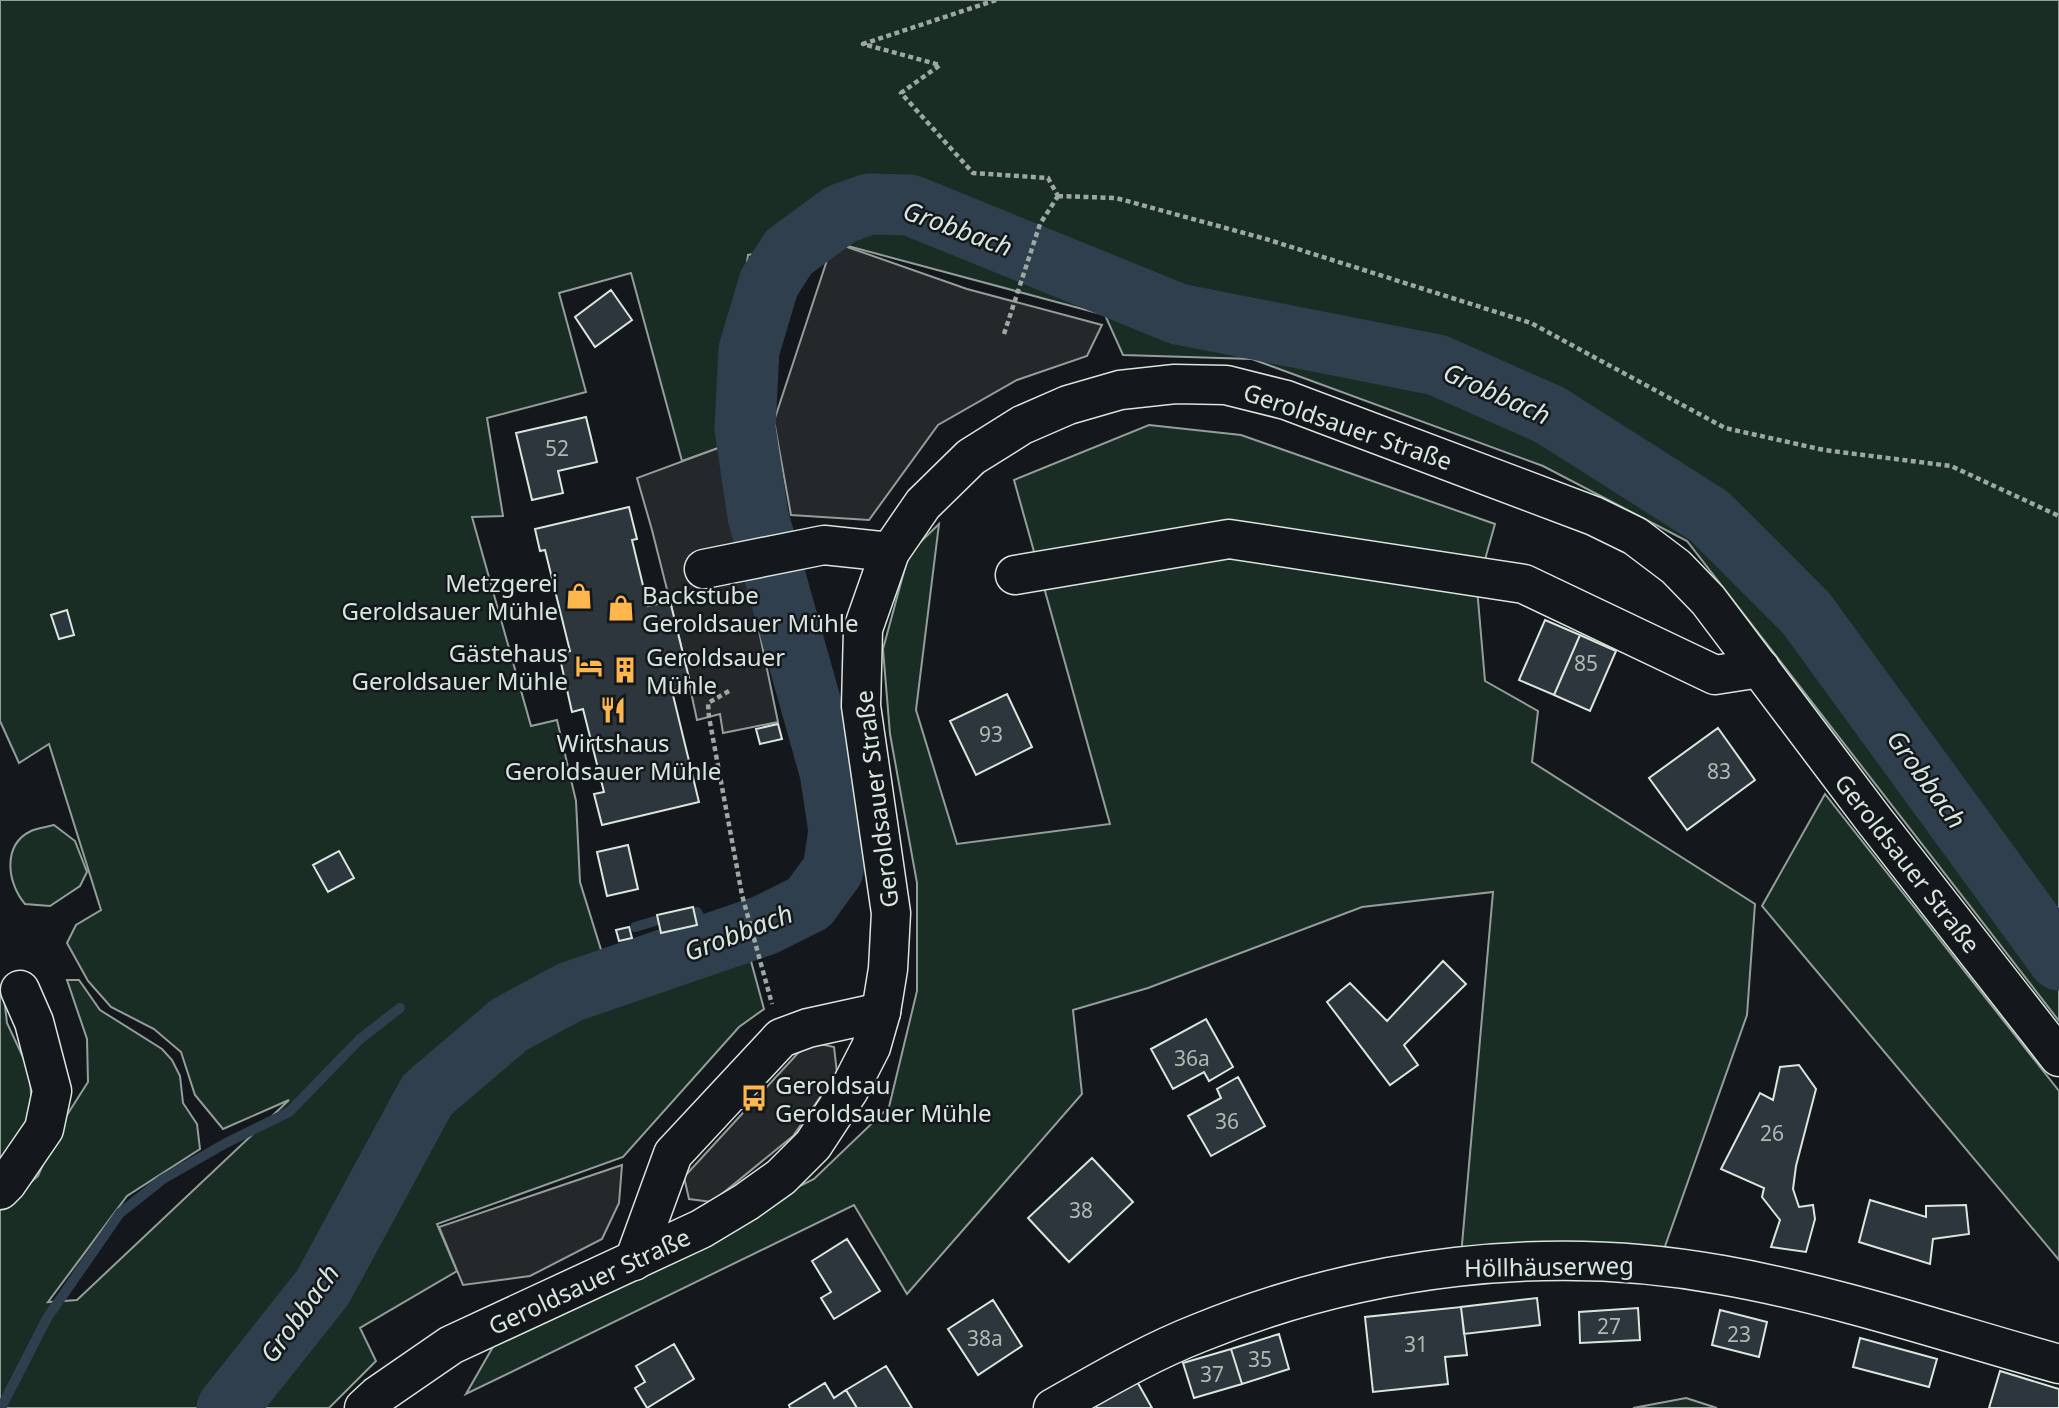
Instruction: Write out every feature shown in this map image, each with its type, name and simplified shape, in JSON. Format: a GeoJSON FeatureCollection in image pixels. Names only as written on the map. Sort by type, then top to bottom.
{"type":"FeatureCollection","features":[{"type":"Feature","properties":{"kind":"main road","name":"Geroldsauer Straße"},"geometry":{"type":"LineString","coordinates":[[364,1408],[451,1345],[701,1229],[747,1202],[781,1177],[813,1145],[849,1090],[871,1047],[881,1012],[888,969],[891,914],[861,706],[863,629],[890,552],[923,504],[971,457],[1022,425],[1068,405],[1120,390],[1174,384],[1226,385],[1286,400],[1594,516],[1635,536],[1676,567],[1700,592],[2059,1057]]}},
{"type":"Feature","properties":{"kind":"main road"},"geometry":{"type":"LineString","coordinates":[[1015,575],[1229,539],[1524,584],[1715,675],[1760,668]]}},
{"type":"Feature","properties":{"kind":"main road"},"geometry":{"type":"LineString","coordinates":[[704,569],[824,545],[890,552]]}},
{"type":"Feature","properties":{"kind":"main road"},"geometry":{"type":"LineString","coordinates":[[0,1190],[44,1129],[52,1091],[34,1022],[20,990]]}},
{"type":"Feature","properties":{"kind":"main road"},"geometry":{"type":"LineString","coordinates":[[634,1261],[673,1154],[780,1038],[808,1028],[881,1012]]}},
{"type":"Feature","properties":{"kind":"main road","name":"Höllhäuserweg"},"geometry":{"type":"LineString","coordinates":[[1053,1408],[1137,1361],[1197,1333],[1259,1310],[1387,1277],[1452,1267],[1518,1262],[1586,1261],[1720,1274],[1787,1288],[2059,1364]]}},
{"type":"Feature","properties":{"kind":"path"},"geometry":{"type":"LineString","coordinates":[[996,0],[863,44],[940,65],[901,93],[973,173],[1048,178],[1058,196]]}},
{"type":"Feature","properties":{"kind":"path"},"geometry":{"type":"LineString","coordinates":[[1004,334],[1040,224],[1058,196]]}},
{"type":"Feature","properties":{"kind":"path"},"geometry":{"type":"LineString","coordinates":[[1058,196],[1116,198],[1266,239],[1531,323],[1725,428],[1824,450],[1951,467],[2059,516]]}},
{"type":"Feature","properties":{"kind":"path"},"geometry":{"type":"LineString","coordinates":[[729,691],[708,703],[742,895],[772,1005]]}},
{"type":"Feature","properties":{"kind":"green space"},"geometry":{"type":"Polygon","coordinates":[[[0,0],[2059,0],[2059,1021],[1687,541],[1543,466],[1252,359],[1123,355],[1105,315],[833,242],[748,255],[721,447],[682,461],[631,273],[559,293],[586,392],[487,418],[503,516],[472,517],[531,726],[557,720],[576,801],[580,882],[612,985],[748,950],[764,1009],[739,1027],[623,1157],[437,1224],[457,1271],[360,1328],[376,1361],[329,1408],[0,1408],[0,1210],[38,1176],[60,1126],[88,1082],[87,1039],[67,980],[79,980],[100,1010],[162,1049],[172,1060],[180,1076],[183,1103],[197,1124],[200,1149],[127,1196],[48,1302],[77,1300],[289,1100],[223,1129],[195,1095],[181,1052],[154,1029],[111,1007],[88,981],[67,943],[76,925],[101,910],[49,744],[19,763],[0,721],[0,0]]]}},
{"type":"Feature","properties":{"kind":"green space"},"geometry":{"type":"Polygon","coordinates":[[[1149,425],[1241,435],[1495,524],[1477,588],[1485,681],[1538,711],[1532,762],[1755,904],[1747,1015],[1664,1249],[1461,1256],[1493,892],[1362,907],[1148,988],[1073,1010],[1082,1094],[907,1294],[854,1205],[466,1394],[498,1338],[814,1179],[889,1107],[917,991],[917,883],[890,734],[883,649],[909,553],[939,524],[916,710],[957,844],[1110,824],[1014,480],[1149,425]]]}},
{"type":"Feature","properties":{"kind":"green space"},"geometry":{"type":"Polygon","coordinates":[[[1825,794],[2059,1091],[2059,1260],[1762,906],[1825,794]]]}},
{"type":"Feature","properties":{"kind":"green space"},"geometry":{"type":"Polygon","coordinates":[[[54,825],[75,841],[87,872],[80,886],[50,906],[25,904],[11,875],[10,865],[15,845],[34,830],[54,825]]]}},
{"type":"Feature","properties":{"kind":"green space"},"geometry":{"type":"Polygon","coordinates":[[[0,988],[4,997],[7,1023],[30,1072],[32,1118],[0,1170],[0,988]]]}},
{"type":"Feature","properties":{"kind":"green space"},"geometry":{"type":"Polygon","coordinates":[[[1686,1398],[1717,1408],[1633,1408],[1686,1398]]]}},
{"type":"Feature","properties":{"kind":"shaded area"},"geometry":{"type":"Polygon","coordinates":[[[833,242],[967,289],[1102,325],[1087,356],[1017,380],[938,425],[869,520],[791,515],[774,421],[833,242]]]}},
{"type":"Feature","properties":{"kind":"shaded area"},"geometry":{"type":"Polygon","coordinates":[[[721,447],[778,722],[723,733],[720,714],[697,720],[680,641],[637,478],[721,447]]]}},
{"type":"Feature","properties":{"kind":"shaded area"},"geometry":{"type":"Polygon","coordinates":[[[815,1043],[834,1047],[837,1073],[793,1136],[712,1202],[689,1199],[684,1177],[798,1053],[815,1043]]]}},
{"type":"Feature","properties":{"kind":"shaded area"},"geometry":{"type":"Polygon","coordinates":[[[622,1165],[619,1203],[602,1239],[530,1276],[463,1285],[439,1227],[622,1165]]]}},
{"type":"Feature","properties":{"kind":"building"},"geometry":{"type":"Polygon","coordinates":[[[611,290],[632,320],[595,347],[575,317],[611,290]]]}},
{"type":"Feature","properties":{"kind":"building"},"geometry":{"type":"Polygon","coordinates":[[[586,417],[597,462],[558,471],[563,493],[532,500],[516,433],[586,417]]]}},
{"type":"Feature","properties":{"kind":"building","name":"Geroldsauer Mühle"},"geometry":{"type":"Polygon","coordinates":[[[629,507],[637,539],[632,540],[648,606],[670,601],[691,686],[672,691],[699,802],[602,825],[594,794],[604,792],[583,709],[572,712],[559,654],[570,651],[545,550],[540,551],[535,529],[629,507]]]}},
{"type":"Feature","properties":{"kind":"building"},"geometry":{"type":"Polygon","coordinates":[[[67,610],[74,635],[59,639],[51,615],[67,610]]]}},
{"type":"Feature","properties":{"kind":"building"},"geometry":{"type":"Polygon","coordinates":[[[1545,620],[1580,635],[1554,695],[1519,680],[1545,620]]]}},
{"type":"Feature","properties":{"kind":"building"},"geometry":{"type":"Polygon","coordinates":[[[1580,635],[1616,651],[1590,711],[1554,695],[1580,635]]]}},
{"type":"Feature","properties":{"kind":"building"},"geometry":{"type":"Polygon","coordinates":[[[1007,694],[1032,747],[976,775],[950,721],[1007,694]]]}},
{"type":"Feature","properties":{"kind":"building"},"geometry":{"type":"Polygon","coordinates":[[[778,724],[782,739],[760,744],[756,729],[778,724]]]}},
{"type":"Feature","properties":{"kind":"building"},"geometry":{"type":"Polygon","coordinates":[[[1718,728],[1755,780],[1687,830],[1649,778],[1718,728]]]}},
{"type":"Feature","properties":{"kind":"building"},"geometry":{"type":"Polygon","coordinates":[[[628,845],[638,889],[607,896],[597,852],[628,845]]]}},
{"type":"Feature","properties":{"kind":"building"},"geometry":{"type":"Polygon","coordinates":[[[339,851],[354,878],[328,892],[313,865],[339,851]]]}},
{"type":"Feature","properties":{"kind":"building"},"geometry":{"type":"Polygon","coordinates":[[[693,907],[697,925],[661,933],[657,915],[693,907]]]}},
{"type":"Feature","properties":{"kind":"building"},"geometry":{"type":"Polygon","coordinates":[[[629,927],[632,938],[619,941],[616,930],[629,927]]]}},
{"type":"Feature","properties":{"kind":"building"},"geometry":{"type":"Polygon","coordinates":[[[1443,961],[1466,984],[1404,1045],[1418,1065],[1390,1085],[1327,1002],[1350,983],[1387,1021],[1443,961]]]}},
{"type":"Feature","properties":{"kind":"building"},"geometry":{"type":"Polygon","coordinates":[[[1206,1019],[1233,1067],[1209,1081],[1204,1072],[1173,1089],[1151,1049],[1206,1019]]]}},
{"type":"Feature","properties":{"kind":"building"},"geometry":{"type":"Polygon","coordinates":[[[1799,1065],[1816,1089],[1796,1166],[1793,1189],[1799,1207],[1813,1205],[1815,1219],[1806,1252],[1771,1247],[1780,1220],[1762,1197],[1764,1188],[1721,1169],[1760,1093],[1773,1100],[1780,1067],[1799,1065]]]}},
{"type":"Feature","properties":{"kind":"building"},"geometry":{"type":"Polygon","coordinates":[[[1238,1077],[1265,1126],[1211,1156],[1188,1116],[1221,1098],[1217,1089],[1238,1077]]]}},
{"type":"Feature","properties":{"kind":"building"},"geometry":{"type":"Polygon","coordinates":[[[1092,1158],[1133,1202],[1069,1262],[1028,1218],[1092,1158]]]}},
{"type":"Feature","properties":{"kind":"building"},"geometry":{"type":"Polygon","coordinates":[[[1870,1200],[1926,1217],[1926,1206],[1966,1205],[1969,1234],[1933,1239],[1930,1264],[1859,1242],[1870,1200]]]}},
{"type":"Feature","properties":{"kind":"building"},"geometry":{"type":"Polygon","coordinates":[[[847,1239],[880,1291],[834,1319],[821,1298],[831,1292],[812,1261],[847,1239]]]}},
{"type":"Feature","properties":{"kind":"building"},"geometry":{"type":"Polygon","coordinates":[[[1537,1298],[1540,1325],[1464,1334],[1461,1307],[1537,1298]]]}},
{"type":"Feature","properties":{"kind":"building"},"geometry":{"type":"Polygon","coordinates":[[[993,1300],[1022,1346],[978,1375],[948,1329],[993,1300]]]}},
{"type":"Feature","properties":{"kind":"building"},"geometry":{"type":"Polygon","coordinates":[[[1461,1307],[1467,1355],[1445,1357],[1448,1384],[1373,1392],[1365,1317],[1461,1307]]]}},
{"type":"Feature","properties":{"kind":"building"},"geometry":{"type":"Polygon","coordinates":[[[1638,1308],[1640,1340],[1580,1343],[1579,1312],[1638,1308]]]}},
{"type":"Feature","properties":{"kind":"building"},"geometry":{"type":"Polygon","coordinates":[[[1720,1310],[1767,1322],[1759,1357],[1712,1345],[1720,1310]]]}},
{"type":"Feature","properties":{"kind":"building"},"geometry":{"type":"Polygon","coordinates":[[[1279,1334],[1289,1369],[1242,1384],[1231,1349],[1279,1334]]]}},
{"type":"Feature","properties":{"kind":"building"},"geometry":{"type":"Polygon","coordinates":[[[1860,1338],[1937,1359],[1929,1387],[1853,1367],[1860,1338]]]}},
{"type":"Feature","properties":{"kind":"building"},"geometry":{"type":"Polygon","coordinates":[[[674,1344],[694,1379],[647,1408],[635,1388],[645,1382],[636,1366],[674,1344]]]}},
{"type":"Feature","properties":{"kind":"building"},"geometry":{"type":"Polygon","coordinates":[[[1231,1349],[1242,1384],[1194,1398],[1183,1363],[1231,1349]]]}},
{"type":"Feature","properties":{"kind":"building"},"geometry":{"type":"Polygon","coordinates":[[[886,1366],[912,1408],[857,1408],[846,1390],[886,1366]]]}},
{"type":"Feature","properties":{"kind":"building"},"geometry":{"type":"Polygon","coordinates":[[[2000,1371],[2059,1389],[2059,1408],[1989,1408],[2000,1371]]]}},
{"type":"Feature","properties":{"kind":"building"},"geometry":{"type":"Polygon","coordinates":[[[1135,1378],[1152,1408],[1097,1408],[1093,1402],[1135,1378]]]}},
{"type":"Feature","properties":{"kind":"building"},"geometry":{"type":"Polygon","coordinates":[[[825,1383],[834,1398],[846,1390],[857,1408],[790,1408],[789,1405],[825,1383]]]}},
{"type":"Feature","properties":{"kind":"waterway","name":"Grobbach"},"geometry":{"type":"LineString","coordinates":[[227,1408],[323,1287],[427,1095],[509,1025],[570,992],[765,925],[809,903],[833,870],[839,831],[830,772],[758,516],[745,428],[749,350],[769,283],[789,252],[841,214],[869,204],[910,205],[1178,314],[1437,365],[1550,415],[1709,516],[1806,613],[2059,960]]}},
{"type":"Feature","properties":{"kind":"waterway"},"geometry":{"type":"LineString","coordinates":[[697,912],[706,929],[732,937]]}},
{"type":"Feature","properties":{"kind":"waterway"},"geometry":{"type":"LineString","coordinates":[[635,927],[655,921]]}},
{"type":"Feature","properties":{"kind":"waterway"},"geometry":{"type":"LineString","coordinates":[[1,1408],[47,1318],[120,1213],[163,1179],[226,1143],[289,1112],[360,1039],[400,1008]]}},
{"type":"Feature","properties":{"kind":"place","name":"Metzgerei Geroldsauer Mühle"},"geometry":{"type":"Point","coordinates":[579,596]}},
{"type":"Feature","properties":{"kind":"place","name":"Backstube Geroldsauer Mühle"},"geometry":{"type":"Point","coordinates":[621,608]}},
{"type":"Feature","properties":{"kind":"place","name":"Gästehaus Geroldsauer Mühle"},"geometry":{"type":"Point","coordinates":[589,666]}},
{"type":"Feature","properties":{"kind":"place","name":"Geroldsauer Mühle"},"geometry":{"type":"Point","coordinates":[625,670]}},
{"type":"Feature","properties":{"kind":"place","name":"Wirtshaus Geroldsauer Mühle"},"geometry":{"type":"Point","coordinates":[613,710]}},
{"type":"Feature","properties":{"kind":"place","name":"Geroldsau Geroldsauer Mühle"},"geometry":{"type":"Point","coordinates":[754,1098]}}]}
